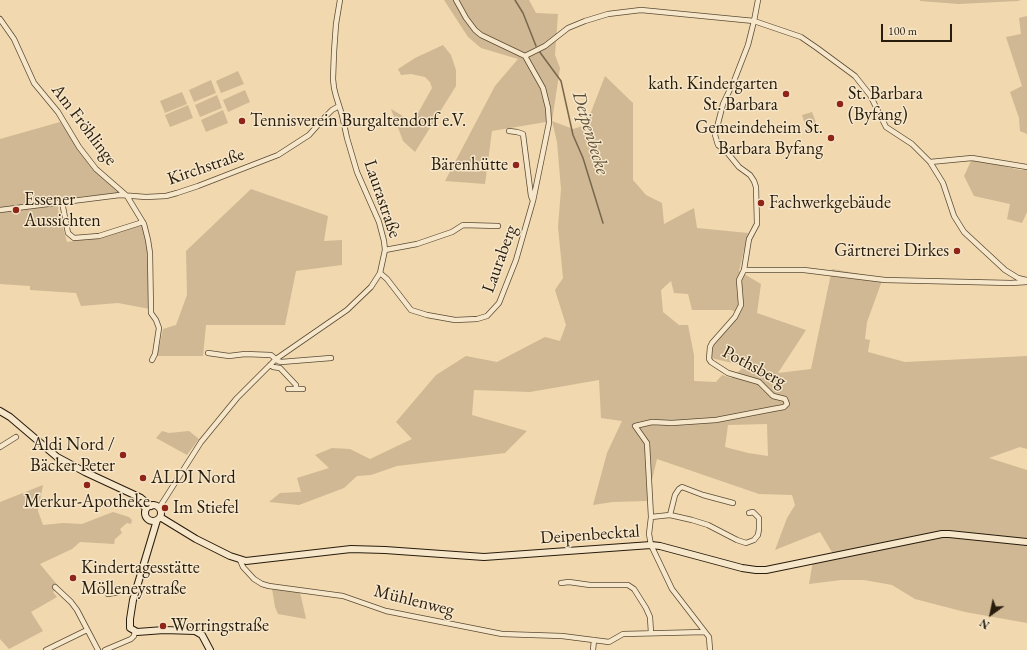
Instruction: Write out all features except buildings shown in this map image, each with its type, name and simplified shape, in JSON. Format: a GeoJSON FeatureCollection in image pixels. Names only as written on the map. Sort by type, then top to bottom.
{"type":"FeatureCollection","features":[{"type":"Feature","properties":{"kind":"main road"},"geometry":{"type":"LineString","coordinates":[[0,411],[10,417],[57,457],[141,498],[149,507]]}},
{"type":"Feature","properties":{"kind":"main road"},"geometry":{"type":"LineString","coordinates":[[149,507],[156,506],[159,508],[161,514],[152,535],[136,589],[130,628],[135,631],[195,631],[202,635],[210,650]]}},
{"type":"Feature","properties":{"kind":"main road"},"geometry":{"type":"LineString","coordinates":[[149,507],[146,515],[149,520],[152,535]]}},
{"type":"Feature","properties":{"kind":"main road"},"geometry":{"type":"LineString","coordinates":[[149,520],[158,518]]}},
{"type":"Feature","properties":{"kind":"main road","name":"Deipenbecktal"},"geometry":{"type":"LineString","coordinates":[[158,518],[196,539],[240,560],[246,561],[351,550],[385,550],[484,556],[651,545],[660,546],[742,568],[756,570],[942,534],[1027,542]]}},
{"type":"Feature","properties":{"kind":"street","name":"Laurastraße"},"geometry":{"type":"LineString","coordinates":[[159,508],[201,442],[228,407],[276,359],[347,310],[371,287],[380,273],[385,250],[384,241],[378,222],[357,172],[346,138],[333,79],[336,24],[340,0]]}},
{"type":"Feature","properties":{"kind":"street"},"geometry":{"type":"LineString","coordinates":[[456,0],[466,18],[481,35],[525,56],[545,46],[568,28],[585,21],[608,14],[641,10],[754,21],[801,37],[847,69],[866,89],[886,127],[912,144],[930,162],[943,183],[954,216],[964,232],[1005,270],[1018,278],[1027,281]]}},
{"type":"Feature","properties":{"kind":"street","name":"Pothsberg"},"geometry":{"type":"LineString","coordinates":[[651,517],[648,443],[635,426],[652,422],[672,423],[716,420],[773,410],[786,405],[787,402],[785,399],[773,396],[761,384],[728,372],[711,362],[709,359],[710,347],[712,343],[735,317],[739,309],[741,299],[739,280],[744,270],[749,239],[757,224],[755,184],[750,175],[739,167],[730,155],[718,144],[715,135],[723,104],[741,63],[754,21],[758,0]]}},
{"type":"Feature","properties":{"kind":"street","name":"Am Fröhlinge"},"geometry":{"type":"LineString","coordinates":[[0,19],[14,39],[34,83],[58,112],[92,165],[127,196],[143,222],[150,253],[150,312],[156,320],[159,328],[155,354],[152,360]]}},
{"type":"Feature","properties":{"kind":"street","name":"Lauraberg"},"geometry":{"type":"LineString","coordinates":[[380,273],[387,278],[411,310],[427,315],[454,320],[477,320],[487,316],[499,303],[518,255],[533,201],[544,155],[550,117],[543,88],[525,56]]}},
{"type":"Feature","properties":{"kind":"street","name":"Kirchstraße"},"geometry":{"type":"LineString","coordinates":[[0,210],[120,195],[146,198],[166,196],[198,186],[266,161],[278,155],[309,135],[332,110],[339,106]]}},
{"type":"Feature","properties":{"kind":"street","name":"Lauraberg"},"geometry":{"type":"LineString","coordinates":[[509,131],[522,134],[533,201]]}},
{"type":"Feature","properties":{"kind":"street"},"geometry":{"type":"LineString","coordinates":[[930,162],[972,158],[1027,167]]}},
{"type":"Feature","properties":{"kind":"street"},"geometry":{"type":"LineString","coordinates":[[62,202],[68,234],[74,238],[99,236],[143,222]]}},
{"type":"Feature","properties":{"kind":"street"},"geometry":{"type":"LineString","coordinates":[[385,250],[417,244],[452,232],[463,225],[498,226]]}},
{"type":"Feature","properties":{"kind":"street"},"geometry":{"type":"LineString","coordinates":[[744,270],[804,270],[885,280],[1011,283],[1027,281]]}},
{"type":"Feature","properties":{"kind":"street"},"geometry":{"type":"LineString","coordinates":[[208,353],[229,356],[265,354],[271,355],[281,362],[330,358]]}},
{"type":"Feature","properties":{"kind":"street"},"geometry":{"type":"LineString","coordinates":[[270,365],[280,368],[296,385],[296,389]]}},
{"type":"Feature","properties":{"kind":"street"},"geometry":{"type":"LineString","coordinates":[[288,390],[302,389]]}},
{"type":"Feature","properties":{"kind":"street"},"geometry":{"type":"LineString","coordinates":[[0,447],[16,437]]}},
{"type":"Feature","properties":{"kind":"street"},"geometry":{"type":"LineString","coordinates":[[670,515],[675,495],[682,487],[703,495],[733,503]]}},
{"type":"Feature","properties":{"kind":"street"},"geometry":{"type":"LineString","coordinates":[[710,650],[709,637],[672,589],[651,545],[649,534],[651,517],[670,515],[708,525],[746,543],[754,540],[758,535],[759,529],[759,518],[753,512],[749,513]]}},
{"type":"Feature","properties":{"kind":"street","name":"Mühlenweg"},"geometry":{"type":"LineString","coordinates":[[240,560],[242,567],[254,579],[269,586],[343,596],[386,611],[502,634],[562,636],[610,642],[623,634],[705,632]]}},
{"type":"Feature","properties":{"kind":"street"},"geometry":{"type":"LineString","coordinates":[[561,583],[569,582],[590,585],[628,585],[634,589],[646,608],[650,617],[651,633]]}},
{"type":"Feature","properties":{"kind":"street"},"geometry":{"type":"LineString","coordinates":[[55,587],[71,602],[98,650]]}},
{"type":"Feature","properties":{"kind":"street"},"geometry":{"type":"LineString","coordinates":[[108,594],[136,589]]}},
{"type":"Feature","properties":{"kind":"street"},"geometry":{"type":"LineString","coordinates":[[46,650],[87,630]]}},
{"type":"Feature","properties":{"kind":"street"},"geometry":{"type":"LineString","coordinates":[[104,650],[131,639],[134,636],[135,631]]}},
{"type":"Feature","properties":{"kind":"street"},"geometry":{"type":"LineString","coordinates":[[593,650],[594,640]]}},
{"type":"Feature","properties":{"kind":"shaded area"},"geometry":{"type":"Polygon","coordinates":[[[444,0],[529,0],[536,13],[558,14],[555,55],[560,68],[552,121],[492,131],[485,184],[445,181],[495,86],[518,59],[481,48],[468,37],[444,0]]]}},
{"type":"Feature","properties":{"kind":"shaded area"},"geometry":{"type":"Polygon","coordinates":[[[920,0],[1021,0],[959,4],[920,0]]]}},
{"type":"Feature","properties":{"kind":"shaded area"},"geometry":{"type":"Polygon","coordinates":[[[1027,16],[1027,134],[1020,131],[1019,118],[1010,92],[1022,86],[1006,37],[1021,34],[1019,18],[1027,16]]]}},
{"type":"Feature","properties":{"kind":"shaded area"},"geometry":{"type":"Polygon","coordinates":[[[443,45],[451,55],[456,70],[456,86],[415,152],[403,141],[391,109],[413,122],[432,88],[430,82],[425,77],[411,74],[401,75],[398,69],[415,58],[443,45]]]}},
{"type":"Feature","properties":{"kind":"shaded area"},"geometry":{"type":"Polygon","coordinates":[[[238,71],[244,84],[221,93],[216,81],[238,71]]]}},
{"type":"Feature","properties":{"kind":"shaded area"},"geometry":{"type":"Polygon","coordinates":[[[605,76],[633,103],[633,180],[646,195],[662,203],[664,224],[694,208],[697,228],[748,233],[739,271],[761,284],[757,313],[806,330],[778,373],[811,369],[832,269],[883,278],[867,322],[865,339],[870,340],[868,352],[905,362],[1027,356],[1027,449],[1020,447],[989,458],[1027,470],[1027,541],[958,533],[833,554],[820,532],[775,550],[787,518],[795,505],[792,495],[759,494],[657,459],[647,501],[613,502],[593,505],[607,453],[622,421],[601,418],[599,380],[530,392],[474,390],[472,415],[527,431],[505,453],[397,466],[371,475],[357,476],[344,488],[299,505],[269,502],[280,493],[301,492],[297,478],[329,468],[315,455],[332,448],[350,449],[370,459],[412,439],[396,422],[436,375],[466,356],[497,362],[545,337],[560,341],[566,325],[555,290],[563,278],[558,227],[561,189],[557,142],[552,121],[573,129],[586,125],[605,76]],[[671,281],[661,290],[663,312],[679,325],[688,325],[694,355],[694,381],[716,382],[722,375],[731,378],[745,366],[711,358],[712,347],[736,312],[731,310],[692,310],[688,294],[674,293],[671,281]],[[767,424],[728,425],[725,447],[768,456],[767,424]]]}},
{"type":"Feature","properties":{"kind":"shaded area"},"geometry":{"type":"Polygon","coordinates":[[[211,80],[216,93],[194,102],[189,90],[211,80]]]}},
{"type":"Feature","properties":{"kind":"shaded area"},"geometry":{"type":"Polygon","coordinates":[[[245,90],[250,102],[228,112],[223,100],[245,90]]]}},
{"type":"Feature","properties":{"kind":"shaded area"},"geometry":{"type":"Polygon","coordinates":[[[182,92],[187,104],[165,113],[160,101],[182,92]]]}},
{"type":"Feature","properties":{"kind":"shaded area"},"geometry":{"type":"Polygon","coordinates":[[[217,95],[222,108],[200,117],[195,105],[217,95]]]}},
{"type":"Feature","properties":{"kind":"shaded area"},"geometry":{"type":"Polygon","coordinates":[[[188,105],[193,118],[170,127],[165,115],[188,105]]]}},
{"type":"Feature","properties":{"kind":"shaded area"},"geometry":{"type":"Polygon","coordinates":[[[223,110],[228,123],[206,132],[201,120],[223,110]]]}},
{"type":"Feature","properties":{"kind":"shaded area"},"geometry":{"type":"Polygon","coordinates":[[[812,112],[819,131],[808,134],[802,115],[812,112]]]}},
{"type":"Feature","properties":{"kind":"shaded area"},"geometry":{"type":"Polygon","coordinates":[[[60,122],[96,172],[120,193],[59,199],[58,210],[67,242],[99,237],[142,223],[148,240],[150,309],[118,303],[81,306],[76,293],[30,290],[30,286],[0,284],[0,139],[60,122]]]}},
{"type":"Feature","properties":{"kind":"shaded area"},"geometry":{"type":"Polygon","coordinates":[[[972,159],[1020,170],[1027,170],[1027,212],[1022,223],[1007,219],[1010,204],[974,196],[964,176],[972,159]]]}},
{"type":"Feature","properties":{"kind":"shaded area"},"geometry":{"type":"Polygon","coordinates":[[[251,189],[328,216],[324,241],[342,240],[342,265],[296,271],[285,325],[206,325],[203,356],[157,356],[163,329],[176,325],[187,295],[186,251],[251,189]]]}},
{"type":"Feature","properties":{"kind":"shaded area"},"geometry":{"type":"Polygon","coordinates":[[[162,431],[169,433],[189,431],[199,439],[187,455],[156,438],[162,431]]]}},
{"type":"Feature","properties":{"kind":"shaded area"},"geometry":{"type":"Polygon","coordinates":[[[43,485],[38,511],[43,525],[63,523],[82,524],[113,512],[129,517],[132,520],[131,524],[127,523],[120,529],[122,533],[115,539],[114,544],[80,542],[72,549],[40,564],[59,587],[53,592],[57,597],[31,612],[43,631],[9,649],[0,639],[0,502],[43,485]]]}},
{"type":"Feature","properties":{"kind":"shaded area"},"geometry":{"type":"Polygon","coordinates":[[[945,535],[1027,542],[1027,623],[965,612],[915,599],[892,585],[864,580],[841,580],[809,584],[813,561],[945,535]]]}},
{"type":"Feature","properties":{"kind":"shaded area"},"geometry":{"type":"Polygon","coordinates":[[[272,589],[300,592],[306,619],[278,614],[275,607],[272,589]]]}},
{"type":"Feature","properties":{"kind":"waterway","name":"Deipenbecke"},"geometry":{"type":"LineString","coordinates":[[515,0],[523,13],[536,46]]}},
{"type":"Feature","properties":{"kind":"waterway","name":"Deipenbecke"},"geometry":{"type":"LineString","coordinates":[[539,51],[561,81],[573,135],[583,158],[603,223]]}},
{"type":"Feature","properties":{"kind":"place","name":"kath. Kindergarten St. Barbara"},"geometry":{"type":"Point","coordinates":[786,94]}},
{"type":"Feature","properties":{"kind":"place","name":"St. Barbara (Byfang)"},"geometry":{"type":"Point","coordinates":[840,104]}},
{"type":"Feature","properties":{"kind":"place","name":"Tennisverein Burgaltendorf e.V."},"geometry":{"type":"Point","coordinates":[242,121]}},
{"type":"Feature","properties":{"kind":"place","name":"Gemeindeheim St. Barbara Byfang"},"geometry":{"type":"Point","coordinates":[831,138]}},
{"type":"Feature","properties":{"kind":"place","name":"Bärenhütte"},"geometry":{"type":"Point","coordinates":[516,165]}},
{"type":"Feature","properties":{"kind":"place","name":"Fachwerkgebäude"},"geometry":{"type":"Point","coordinates":[761,203]}},
{"type":"Feature","properties":{"kind":"place","name":"Essener Aussichten"},"geometry":{"type":"Point","coordinates":[16,210]}},
{"type":"Feature","properties":{"kind":"place","name":"Gärtnerei Dirkes"},"geometry":{"type":"Point","coordinates":[957,251]}},
{"type":"Feature","properties":{"kind":"place","name":"Aldi Nord / Bäcker Peter"},"geometry":{"type":"Point","coordinates":[123,455]}},
{"type":"Feature","properties":{"kind":"place","name":"ALDI Nord"},"geometry":{"type":"Point","coordinates":[143,478]}},
{"type":"Feature","properties":{"kind":"place","name":"Merkur-Apotheke"},"geometry":{"type":"Point","coordinates":[87,485]}},
{"type":"Feature","properties":{"kind":"place","name":"Im Stiefel"},"geometry":{"type":"Point","coordinates":[165,508]}},
{"type":"Feature","properties":{"kind":"place","name":"Kindertagesstätte Mölleneystraße"},"geometry":{"type":"Point","coordinates":[73,578]}},
{"type":"Feature","properties":{"kind":"place","name":"Worringstraße"},"geometry":{"type":"Point","coordinates":[163,626]}}]}
